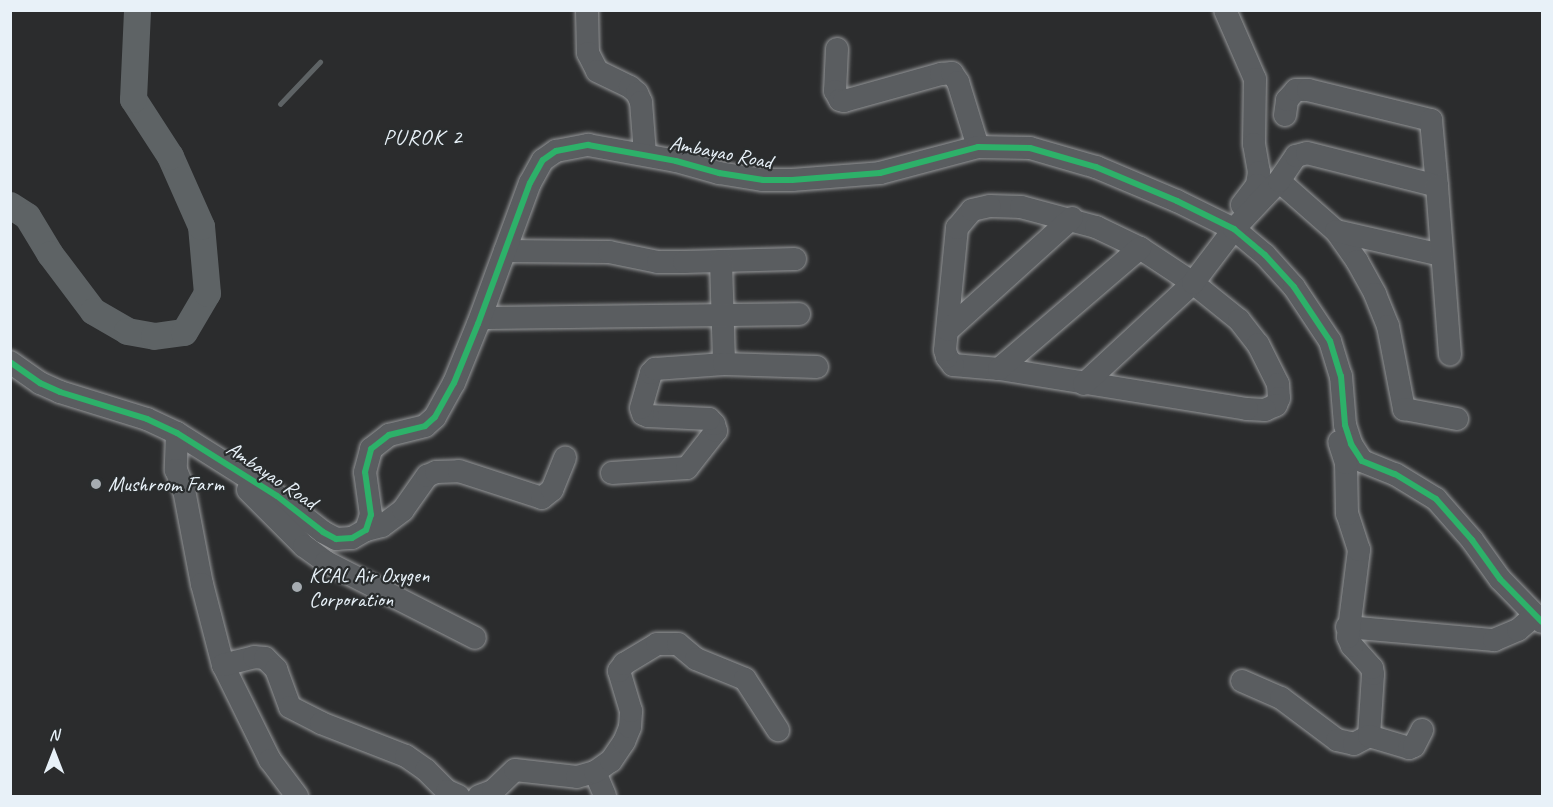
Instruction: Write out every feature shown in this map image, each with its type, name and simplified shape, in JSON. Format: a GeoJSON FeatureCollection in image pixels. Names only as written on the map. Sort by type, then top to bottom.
{"type":"FeatureCollection","features":[{"type":"Feature","properties":{"kind":"street"},"geometry":{"type":"LineString","coordinates":[[587,10],[588,53],[597,71],[630,87],[641,102],[645,154]]}},
{"type":"Feature","properties":{"kind":"street"},"geometry":{"type":"LineString","coordinates":[[1084,384],[1193,283],[1257,185],[1258,171],[1254,144],[1255,79],[1225,10]]}},
{"type":"Feature","properties":{"kind":"street"},"geometry":{"type":"LineString","coordinates":[[837,49],[835,92],[840,100],[844,101],[940,74],[952,73],[958,82],[978,147]]}},
{"type":"Feature","properties":{"kind":"street"},"geometry":{"type":"LineString","coordinates":[[1285,115],[1287,100],[1296,90],[1308,90],[1431,120],[1450,355]]}},
{"type":"Feature","properties":{"kind":"street","name":"Ambayao Road"},"geometry":{"type":"LineString","coordinates":[[10,362],[40,383],[60,392],[147,419],[177,433],[336,539],[352,537],[366,530],[370,514],[364,472],[372,448],[389,435],[425,426],[435,417],[454,382],[481,318],[530,183],[543,160],[556,151],[588,145],[645,154],[719,173],[763,180],[792,180],[880,173],[978,147],[1030,148],[1096,167],[1231,228],[1265,255],[1294,287],[1330,340],[1341,376],[1345,425],[1351,444],[1362,461],[1395,474],[1436,499],[1472,540],[1500,579],[1539,618]]}},
{"type":"Feature","properties":{"kind":"street"},"geometry":{"type":"LineString","coordinates":[[1231,228],[1279,181],[1296,156],[1307,153],[1437,186]]}},
{"type":"Feature","properties":{"kind":"street"},"geometry":{"type":"LineString","coordinates":[[1279,181],[1336,231],[1357,261],[1380,304],[1388,326],[1404,409],[1457,419]]}},
{"type":"Feature","properties":{"kind":"street"},"geometry":{"type":"LineString","coordinates":[[990,206],[1022,207],[1071,218],[1140,248],[1193,283],[1239,320],[1258,344],[1278,384],[1279,398],[1276,405],[1265,410],[1247,409],[999,369],[953,365],[946,357],[945,350],[954,249],[957,228],[963,218],[972,210],[990,206]]}},
{"type":"Feature","properties":{"kind":"street"},"geometry":{"type":"LineString","coordinates":[[948,330],[1071,218]]}},
{"type":"Feature","properties":{"kind":"street"},"geometry":{"type":"LineString","coordinates":[[1336,231],[1442,255]]}},
{"type":"Feature","properties":{"kind":"street"},"geometry":{"type":"LineString","coordinates":[[999,369],[1140,248]]}},
{"type":"Feature","properties":{"kind":"street"},"geometry":{"type":"LineString","coordinates":[[505,251],[609,252],[658,262],[795,259]]}},
{"type":"Feature","properties":{"kind":"street"},"geometry":{"type":"LineString","coordinates":[[721,261],[724,364]]}},
{"type":"Feature","properties":{"kind":"street"},"geometry":{"type":"LineString","coordinates":[[481,318],[723,313],[799,314]]}},
{"type":"Feature","properties":{"kind":"street"},"geometry":{"type":"LineString","coordinates":[[612,472],[687,468],[716,431],[714,424],[708,419],[643,414],[641,408],[651,374],[662,366],[724,364],[817,368]]}},
{"type":"Feature","properties":{"kind":"street"},"geometry":{"type":"LineString","coordinates":[[177,433],[176,470],[184,490],[202,584],[223,664],[270,760],[297,796]]}},
{"type":"Feature","properties":{"kind":"street"},"geometry":{"type":"LineString","coordinates":[[1242,681],[1281,698],[1345,744],[1363,741],[1369,736],[1372,668],[1352,646],[1347,627],[1359,550],[1347,514],[1346,463],[1339,442]]}},
{"type":"Feature","properties":{"kind":"street"},"geometry":{"type":"LineString","coordinates":[[366,530],[382,526],[403,510],[427,477],[436,472],[459,471],[542,498],[549,494],[565,458]]}},
{"type":"Feature","properties":{"kind":"street"},"geometry":{"type":"LineString","coordinates":[[237,471],[240,484],[303,546],[326,562],[476,638]]}},
{"type":"Feature","properties":{"kind":"street"},"geometry":{"type":"LineString","coordinates":[[1347,627],[1494,640],[1539,618]]}},
{"type":"Feature","properties":{"kind":"street"},"geometry":{"type":"LineString","coordinates":[[479,796],[493,791],[515,770],[577,777],[595,772],[611,761],[624,742],[630,727],[630,711],[619,671],[624,664],[657,644],[678,644],[696,659],[745,679],[778,730]]}},
{"type":"Feature","properties":{"kind":"street"},"geometry":{"type":"LineString","coordinates":[[223,664],[254,657],[265,658],[276,669],[290,707],[321,723],[406,756],[426,770],[447,791],[459,796]]}},
{"type":"Feature","properties":{"kind":"street"},"geometry":{"type":"LineString","coordinates":[[1369,736],[1409,748],[1414,746],[1422,730]]}},
{"type":"Feature","properties":{"kind":"street"},"geometry":{"type":"LineString","coordinates":[[595,772],[605,796]]}},
{"type":"Feature","properties":{"kind":"waterway"},"geometry":{"type":"LineString","coordinates":[[10,205],[27,216],[50,254],[93,311],[127,331],[154,336],[184,332],[207,293],[201,226],[170,156],[133,99],[137,10]]}},
{"type":"Feature","properties":{"kind":"waterway"},"geometry":{"type":"LineString","coordinates":[[280,104],[320,62]]}},
{"type":"Feature","properties":{"kind":"cycle path"},"geometry":{"type":"LineString","coordinates":[[10,362],[40,383],[60,392],[147,419],[177,433],[277,496],[323,532],[336,539],[352,538],[366,530],[371,515],[365,472],[371,449],[389,435],[425,426],[435,417],[454,383],[478,324],[530,183],[543,160],[556,151],[588,145],[676,161],[719,173],[763,180],[792,180],[880,173],[978,147],[1030,148],[1096,167],[1177,201],[1234,229],[1265,255],[1294,287],[1330,341],[1341,376],[1345,425],[1351,444],[1362,461],[1395,474],[1436,499],[1472,540],[1500,579],[1542,622]]}},
{"type":"Feature","properties":{"kind":"place","name":"Mushroom Farm"},"geometry":{"type":"Point","coordinates":[96,484]}},
{"type":"Feature","properties":{"kind":"place","name":"KCAL Air Oxygen Corporation"},"geometry":{"type":"Point","coordinates":[297,587]}},
{"type":"Feature","properties":{"kind":"district","name":"PUROK 2"},"geometry":{"type":"Point","coordinates":[423,138]}}]}
